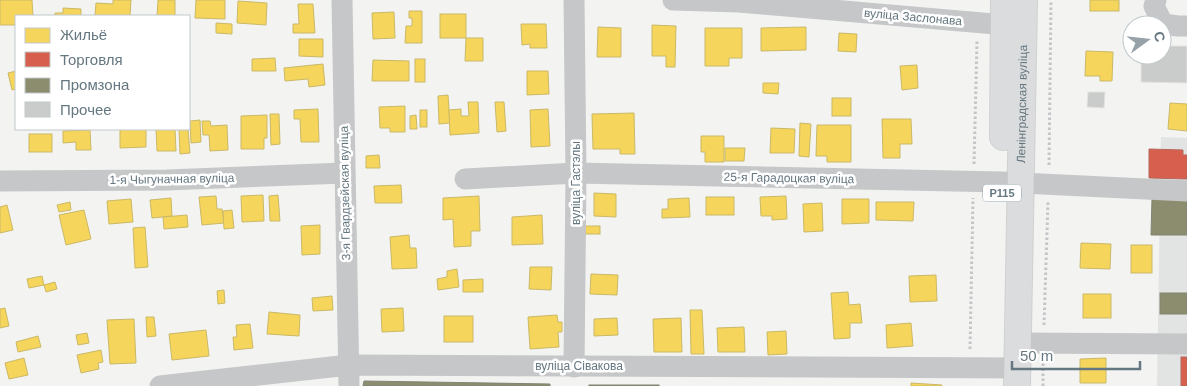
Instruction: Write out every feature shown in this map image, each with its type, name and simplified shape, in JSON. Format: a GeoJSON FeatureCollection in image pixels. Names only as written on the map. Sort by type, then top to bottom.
{"type":"FeatureCollection","features":[{"type":"Feature","properties":{"kind":"main road","name":"Ленінградская вуліца"},"geometry":{"type":"LineString","coordinates":[[1004,0],[1013,26],[1008,377]]}},
{"type":"Feature","properties":{"kind":"main road","name":"Ленінградская вуліца"},"geometry":{"type":"LineString","coordinates":[[1013,26],[1024,0]]}},
{"type":"Feature","properties":{"kind":"main road","name":"Ленінградская вуліца"},"geometry":{"type":"LineString","coordinates":[[1008,377],[1018,343],[1011,183]]}},
{"type":"Feature","properties":{"kind":"street","name":"3-я Гвардзейская вуліца"},"geometry":{"type":"LineString","coordinates":[[342,0],[349,386]]}},
{"type":"Feature","properties":{"kind":"street","name":"вуліца Гастэлы"},"geometry":{"type":"LineString","coordinates":[[574,0],[576,173],[574,366]]}},
{"type":"Feature","properties":{"kind":"street","name":"вуліца Заслонава"},"geometry":{"type":"LineString","coordinates":[[673,0],[739,1],[1013,26]]}},
{"type":"Feature","properties":{"kind":"street"},"geometry":{"type":"LineString","coordinates":[[1156,0],[1154,6],[1163,24],[1187,26]]}},
{"type":"Feature","properties":{"kind":"street","name":"1-я Чыгуначная вуліца"},"geometry":{"type":"LineString","coordinates":[[0,181],[167,180],[344,173]]}},
{"type":"Feature","properties":{"kind":"street","name":"25-я Гарадоцкая вуліца"},"geometry":{"type":"LineString","coordinates":[[465,178],[576,173],[1011,183],[1187,191]]}},
{"type":"Feature","properties":{"kind":"street"},"geometry":{"type":"LineString","coordinates":[[1018,343],[1187,344]]}},
{"type":"Feature","properties":{"kind":"street","name":"вуліца Сівакова"},"geometry":{"type":"LineString","coordinates":[[167,385],[349,365],[574,366],[1008,377]]}},
{"type":"Feature","properties":{"kind":"path"},"geometry":{"type":"LineString","coordinates":[[1043,386],[1051,0]]}},
{"type":"Feature","properties":{"kind":"shaded area"},"geometry":{"type":"Polygon","coordinates":[[[1161,137],[1187,138],[1187,386],[1157,386],[1161,137]]]}},
{"type":"Feature","properties":{"kind":"building: Жильё"},"geometry":{"type":"Polygon","coordinates":[[[0,0],[32,0],[33,15],[15,15],[15,25],[0,25],[0,0]]]}},
{"type":"Feature","properties":{"kind":"building: Жильё"},"geometry":{"type":"Polygon","coordinates":[[[113,0],[131,0],[130,15],[95,15],[96,3],[113,4],[113,0]]]}},
{"type":"Feature","properties":{"kind":"building: Жильё"},"geometry":{"type":"Polygon","coordinates":[[[158,0],[175,0],[175,15],[157,15],[158,0]]]}},
{"type":"Feature","properties":{"kind":"building: Жильё"},"geometry":{"type":"Polygon","coordinates":[[[196,0],[225,0],[225,19],[195,18],[196,0]]]}},
{"type":"Feature","properties":{"kind":"building: Жильё"},"geometry":{"type":"Polygon","coordinates":[[[1090,0],[1119,0],[1119,11],[1090,11],[1090,0]]]}},
{"type":"Feature","properties":{"kind":"building: Жильё"},"geometry":{"type":"Polygon","coordinates":[[[238,1],[267,3],[266,25],[237,23],[238,1]]]}},
{"type":"Feature","properties":{"kind":"building: Жильё"},"geometry":{"type":"Polygon","coordinates":[[[298,4],[313,4],[315,33],[293,33],[293,24],[299,24],[298,4]]]}},
{"type":"Feature","properties":{"kind":"building: Жильё"},"geometry":{"type":"Polygon","coordinates":[[[63,8],[81,9],[81,15],[55,15],[55,13],[63,13],[63,8]]]}},
{"type":"Feature","properties":{"kind":"building: Жильё"},"geometry":{"type":"Polygon","coordinates":[[[409,11],[422,11],[422,43],[405,43],[406,26],[412,26],[412,18],[409,18],[409,11]]]}},
{"type":"Feature","properties":{"kind":"building: Жильё"},"geometry":{"type":"Polygon","coordinates":[[[394,12],[395,38],[373,39],[372,13],[394,12]]]}},
{"type":"Feature","properties":{"kind":"building: Жильё"},"geometry":{"type":"Polygon","coordinates":[[[440,14],[466,14],[466,38],[440,38],[440,14]]]}},
{"type":"Feature","properties":{"kind":"building: Жильё"},"geometry":{"type":"Polygon","coordinates":[[[216,23],[232,24],[232,34],[216,33],[216,23]]]}},
{"type":"Feature","properties":{"kind":"building: Жильё"},"geometry":{"type":"Polygon","coordinates":[[[521,24],[546,24],[547,48],[530,48],[530,44],[522,45],[521,24]]]}},
{"type":"Feature","properties":{"kind":"building: Жильё"},"geometry":{"type":"Polygon","coordinates":[[[652,25],[676,26],[675,67],[666,67],[666,56],[652,56],[652,25]]]}},
{"type":"Feature","properties":{"kind":"building: Жильё"},"geometry":{"type":"Polygon","coordinates":[[[598,27],[621,28],[621,57],[597,57],[598,27]]]}},
{"type":"Feature","properties":{"kind":"building: Жильё"},"geometry":{"type":"Polygon","coordinates":[[[806,27],[806,50],[761,51],[761,28],[806,27]]]}},
{"type":"Feature","properties":{"kind":"building: Жильё"},"geometry":{"type":"Polygon","coordinates":[[[705,28],[742,28],[742,58],[729,58],[729,66],[705,66],[705,28]]]}},
{"type":"Feature","properties":{"kind":"building: Жильё"},"geometry":{"type":"Polygon","coordinates":[[[839,33],[857,34],[856,52],[838,51],[839,33]]]}},
{"type":"Feature","properties":{"kind":"building: Жильё"},"geometry":{"type":"Polygon","coordinates":[[[466,38],[483,38],[483,61],[465,61],[466,38]]]}},
{"type":"Feature","properties":{"kind":"building: Жильё"},"geometry":{"type":"Polygon","coordinates":[[[299,39],[323,39],[323,57],[299,56],[299,39]]]}},
{"type":"Feature","properties":{"kind":"building: Жильё"},"geometry":{"type":"Polygon","coordinates":[[[1086,51],[1113,52],[1112,81],[1100,81],[1100,76],[1085,76],[1086,51]]]}},
{"type":"Feature","properties":{"kind":"building: Жильё"},"geometry":{"type":"Polygon","coordinates":[[[275,58],[276,71],[252,71],[252,59],[275,58]]]}},
{"type":"Feature","properties":{"kind":"building: Жильё"},"geometry":{"type":"Polygon","coordinates":[[[415,59],[425,59],[425,82],[415,82],[415,59]]]}},
{"type":"Feature","properties":{"kind":"building: Жильё"},"geometry":{"type":"Polygon","coordinates":[[[373,60],[409,61],[409,81],[372,81],[373,60]]]}},
{"type":"Feature","properties":{"kind":"building: Жильё"},"geometry":{"type":"Polygon","coordinates":[[[323,64],[325,85],[309,87],[308,79],[285,81],[284,68],[323,64]]]}},
{"type":"Feature","properties":{"kind":"building: Жильё"},"geometry":{"type":"Polygon","coordinates":[[[917,65],[918,88],[902,90],[900,66],[917,65]]]}},
{"type":"Feature","properties":{"kind":"building: Жильё"},"geometry":{"type":"Polygon","coordinates":[[[15,71],[15,89],[12,90],[8,73],[15,71]]]}},
{"type":"Feature","properties":{"kind":"building: Жильё"},"geometry":{"type":"Polygon","coordinates":[[[527,71],[548,71],[549,94],[527,95],[527,71]]]}},
{"type":"Feature","properties":{"kind":"building: Жильё"},"geometry":{"type":"Polygon","coordinates":[[[763,83],[779,83],[778,94],[763,93],[763,83]]]}},
{"type":"Feature","properties":{"kind":"building: Жильё"},"geometry":{"type":"Polygon","coordinates":[[[448,95],[450,123],[439,124],[438,96],[448,95]]]}},
{"type":"Feature","properties":{"kind":"building: Жильё"},"geometry":{"type":"Polygon","coordinates":[[[832,98],[851,98],[851,116],[832,116],[832,98]]]}},
{"type":"Feature","properties":{"kind":"building: Жильё"},"geometry":{"type":"Polygon","coordinates":[[[468,102],[478,102],[479,133],[450,135],[449,110],[461,109],[461,116],[469,116],[468,102]]]}},
{"type":"Feature","properties":{"kind":"building: Жильё"},"geometry":{"type":"Polygon","coordinates":[[[495,102],[504,102],[506,131],[497,132],[495,102]]]}},
{"type":"Feature","properties":{"kind":"building: Жильё"},"geometry":{"type":"Polygon","coordinates":[[[1170,103],[1187,104],[1187,131],[1168,129],[1170,103]]]}},
{"type":"Feature","properties":{"kind":"building: Жильё"},"geometry":{"type":"Polygon","coordinates":[[[405,106],[405,132],[390,132],[390,128],[380,128],[379,107],[405,106]]]}},
{"type":"Feature","properties":{"kind":"building: Жильё"},"geometry":{"type":"Polygon","coordinates":[[[318,109],[319,142],[301,142],[300,119],[294,119],[294,110],[318,109]]]}},
{"type":"Feature","properties":{"kind":"building: Жильё"},"geometry":{"type":"Polygon","coordinates":[[[548,109],[550,146],[531,147],[530,110],[548,109]]]}},
{"type":"Feature","properties":{"kind":"building: Жильё"},"geometry":{"type":"Polygon","coordinates":[[[420,110],[427,110],[427,127],[420,127],[420,110]]]}},
{"type":"Feature","properties":{"kind":"building: Жильё"},"geometry":{"type":"Polygon","coordinates":[[[634,113],[635,154],[620,154],[620,149],[593,149],[592,114],[634,113]]]}},
{"type":"Feature","properties":{"kind":"building: Жильё"},"geometry":{"type":"Polygon","coordinates":[[[270,114],[279,114],[280,144],[271,145],[270,114]]]}},
{"type":"Feature","properties":{"kind":"building: Жильё"},"geometry":{"type":"Polygon","coordinates":[[[267,115],[267,138],[264,138],[264,149],[241,149],[241,116],[267,115]]]}},
{"type":"Feature","properties":{"kind":"building: Жильё"},"geometry":{"type":"Polygon","coordinates":[[[416,115],[417,129],[410,129],[410,116],[416,115]]]}},
{"type":"Feature","properties":{"kind":"building: Жильё"},"geometry":{"type":"Polygon","coordinates":[[[882,119],[911,119],[912,144],[900,144],[900,158],[883,158],[882,119]]]}},
{"type":"Feature","properties":{"kind":"building: Жильё"},"geometry":{"type":"Polygon","coordinates":[[[200,120],[201,142],[191,143],[190,121],[200,120]]]}},
{"type":"Feature","properties":{"kind":"building: Жильё"},"geometry":{"type":"Polygon","coordinates":[[[202,121],[210,121],[211,126],[227,125],[228,150],[210,151],[209,135],[203,135],[202,121]]]}},
{"type":"Feature","properties":{"kind":"building: Жильё"},"geometry":{"type":"Polygon","coordinates":[[[800,123],[811,124],[809,157],[799,156],[800,123]]]}},
{"type":"Feature","properties":{"kind":"building: Жильё"},"geometry":{"type":"Polygon","coordinates":[[[817,125],[851,125],[851,162],[827,162],[827,156],[816,156],[817,125]]]}},
{"type":"Feature","properties":{"kind":"building: Жильё"},"geometry":{"type":"Polygon","coordinates":[[[771,128],[795,129],[794,153],[770,153],[771,128]]]}},
{"type":"Feature","properties":{"kind":"building: Жильё"},"geometry":{"type":"Polygon","coordinates":[[[90,130],[91,150],[76,150],[76,142],[63,143],[63,131],[90,130]]]}},
{"type":"Feature","properties":{"kind":"building: Жильё"},"geometry":{"type":"Polygon","coordinates":[[[120,130],[146,130],[146,147],[120,148],[120,130]]]}},
{"type":"Feature","properties":{"kind":"building: Жильё"},"geometry":{"type":"Polygon","coordinates":[[[156,130],[175,130],[176,151],[157,151],[156,130]]]}},
{"type":"Feature","properties":{"kind":"building: Жильё"},"geometry":{"type":"Polygon","coordinates":[[[179,130],[188,130],[190,153],[180,154],[179,130]]]}},
{"type":"Feature","properties":{"kind":"building: Жильё"},"geometry":{"type":"Polygon","coordinates":[[[29,134],[52,134],[52,152],[29,152],[29,134]]]}},
{"type":"Feature","properties":{"kind":"building: Жильё"},"geometry":{"type":"Polygon","coordinates":[[[701,136],[724,136],[724,162],[705,162],[705,152],[701,152],[701,136]]]}},
{"type":"Feature","properties":{"kind":"building: Жильё"},"geometry":{"type":"Polygon","coordinates":[[[725,148],[745,148],[744,161],[725,161],[725,148]]]}},
{"type":"Feature","properties":{"kind":"building: Жильё"},"geometry":{"type":"Polygon","coordinates":[[[379,155],[380,168],[366,168],[366,156],[379,155]]]}},
{"type":"Feature","properties":{"kind":"building: Жильё"},"geometry":{"type":"Polygon","coordinates":[[[401,185],[402,203],[375,203],[374,186],[401,185]]]}},
{"type":"Feature","properties":{"kind":"building: Жильё"},"geometry":{"type":"Polygon","coordinates":[[[594,193],[616,194],[616,217],[594,216],[594,193]]]}},
{"type":"Feature","properties":{"kind":"building: Жильё"},"geometry":{"type":"Polygon","coordinates":[[[263,195],[264,221],[242,222],[241,196],[263,195]]]}},
{"type":"Feature","properties":{"kind":"building: Жильё"},"geometry":{"type":"Polygon","coordinates":[[[278,195],[280,221],[270,221],[269,196],[278,195]]]}},
{"type":"Feature","properties":{"kind":"building: Жильё"},"geometry":{"type":"Polygon","coordinates":[[[216,196],[217,209],[222,209],[224,223],[202,225],[199,197],[216,196]]]}},
{"type":"Feature","properties":{"kind":"building: Жильё"},"geometry":{"type":"Polygon","coordinates":[[[479,196],[480,231],[471,231],[471,246],[454,247],[453,219],[443,220],[443,198],[479,196]]]}},
{"type":"Feature","properties":{"kind":"building: Жильё"},"geometry":{"type":"Polygon","coordinates":[[[786,196],[787,219],[772,220],[772,216],[761,216],[760,197],[786,196]]]}},
{"type":"Feature","properties":{"kind":"building: Жильё"},"geometry":{"type":"Polygon","coordinates":[[[706,197],[734,197],[734,215],[706,215],[706,197]]]}},
{"type":"Feature","properties":{"kind":"building: Жильё"},"geometry":{"type":"Polygon","coordinates":[[[171,198],[172,216],[152,218],[150,200],[171,198]]]}},
{"type":"Feature","properties":{"kind":"building: Жильё"},"geometry":{"type":"Polygon","coordinates":[[[689,198],[690,217],[662,218],[662,209],[668,209],[668,199],[689,198]]]}},
{"type":"Feature","properties":{"kind":"building: Жильё"},"geometry":{"type":"Polygon","coordinates":[[[131,199],[133,222],[109,224],[107,201],[131,199]]]}},
{"type":"Feature","properties":{"kind":"building: Жильё"},"geometry":{"type":"Polygon","coordinates":[[[842,199],[869,199],[869,223],[842,224],[842,199]]]}},
{"type":"Feature","properties":{"kind":"building: Жильё"},"geometry":{"type":"Polygon","coordinates":[[[70,202],[71,210],[59,212],[57,205],[70,202]]]}},
{"type":"Feature","properties":{"kind":"building: Жильё"},"geometry":{"type":"Polygon","coordinates":[[[876,202],[914,202],[913,221],[876,220],[876,202]]]}},
{"type":"Feature","properties":{"kind":"building: Жильё"},"geometry":{"type":"Polygon","coordinates":[[[822,203],[823,231],[804,232],[803,204],[822,203]]]}},
{"type":"Feature","properties":{"kind":"building: Жильё"},"geometry":{"type":"Polygon","coordinates":[[[7,205],[13,230],[0,233],[0,207],[7,205]]]}},
{"type":"Feature","properties":{"kind":"building: Жильё"},"geometry":{"type":"Polygon","coordinates":[[[84,210],[91,239],[66,245],[59,215],[84,210]]]}},
{"type":"Feature","properties":{"kind":"building: Жильё"},"geometry":{"type":"Polygon","coordinates":[[[232,210],[234,228],[224,229],[223,211],[232,210]]]}},
{"type":"Feature","properties":{"kind":"building: Жильё"},"geometry":{"type":"Polygon","coordinates":[[[187,215],[188,227],[164,229],[163,217],[187,215]]]}},
{"type":"Feature","properties":{"kind":"building: Жильё"},"geometry":{"type":"Polygon","coordinates":[[[542,215],[543,244],[512,245],[512,217],[542,215]]]}},
{"type":"Feature","properties":{"kind":"building: Жильё"},"geometry":{"type":"Polygon","coordinates":[[[320,225],[320,254],[302,255],[301,226],[320,225]]]}},
{"type":"Feature","properties":{"kind":"building: Жильё"},"geometry":{"type":"Polygon","coordinates":[[[585,226],[600,226],[600,234],[585,234],[585,226]]]}},
{"type":"Feature","properties":{"kind":"building: Жильё"},"geometry":{"type":"Polygon","coordinates":[[[145,227],[148,267],[135,268],[133,228],[145,227]]]}},
{"type":"Feature","properties":{"kind":"building: Жильё"},"geometry":{"type":"Polygon","coordinates":[[[409,235],[410,248],[416,248],[417,268],[392,269],[390,237],[409,235]]]}},
{"type":"Feature","properties":{"kind":"building: Жильё"},"geometry":{"type":"Polygon","coordinates":[[[1081,243],[1111,244],[1110,269],[1080,268],[1081,243]]]}},
{"type":"Feature","properties":{"kind":"building: Жильё"},"geometry":{"type":"Polygon","coordinates":[[[1131,245],[1152,245],[1152,273],[1131,273],[1131,245]]]}},
{"type":"Feature","properties":{"kind":"building: Жильё"},"geometry":{"type":"Polygon","coordinates":[[[530,267],[552,267],[551,290],[529,289],[530,267]]]}},
{"type":"Feature","properties":{"kind":"building: Жильё"},"geometry":{"type":"Polygon","coordinates":[[[457,269],[459,287],[438,290],[437,279],[447,277],[447,271],[457,269]]]}},
{"type":"Feature","properties":{"kind":"building: Жильё"},"geometry":{"type":"Polygon","coordinates":[[[591,274],[618,275],[617,295],[590,294],[591,274]]]}},
{"type":"Feature","properties":{"kind":"building: Жильё"},"geometry":{"type":"Polygon","coordinates":[[[936,275],[937,301],[910,302],[909,276],[936,275]]]}},
{"type":"Feature","properties":{"kind":"building: Жильё"},"geometry":{"type":"Polygon","coordinates":[[[42,276],[44,285],[29,288],[27,279],[42,276]]]}},
{"type":"Feature","properties":{"kind":"building: Жильё"},"geometry":{"type":"Polygon","coordinates":[[[483,279],[483,292],[463,292],[463,280],[483,279]]]}},
{"type":"Feature","properties":{"kind":"building: Жильё"},"geometry":{"type":"Polygon","coordinates":[[[55,282],[57,289],[46,292],[44,285],[55,282]]]}},
{"type":"Feature","properties":{"kind":"building: Жильё"},"geometry":{"type":"Polygon","coordinates":[[[224,290],[225,303],[218,304],[217,291],[224,290]]]}},
{"type":"Feature","properties":{"kind":"building: Жильё"},"geometry":{"type":"Polygon","coordinates":[[[848,292],[849,305],[860,304],[862,323],[850,323],[850,338],[834,339],[831,293],[848,292]]]}},
{"type":"Feature","properties":{"kind":"building: Жильё"},"geometry":{"type":"Polygon","coordinates":[[[1083,294],[1111,294],[1111,318],[1083,318],[1083,294]]]}},
{"type":"Feature","properties":{"kind":"building: Жильё"},"geometry":{"type":"Polygon","coordinates":[[[332,296],[333,310],[313,311],[312,298],[332,296]]]}},
{"type":"Feature","properties":{"kind":"building: Жильё"},"geometry":{"type":"Polygon","coordinates":[[[5,308],[9,326],[0,328],[0,309],[5,308]]]}},
{"type":"Feature","properties":{"kind":"building: Жильё"},"geometry":{"type":"Polygon","coordinates":[[[403,308],[404,331],[382,332],[381,309],[403,308]]]}},
{"type":"Feature","properties":{"kind":"building: Жильё"},"geometry":{"type":"Polygon","coordinates":[[[690,310],[702,310],[704,354],[691,354],[690,310]]]}},
{"type":"Feature","properties":{"kind":"building: Жильё"},"geometry":{"type":"Polygon","coordinates":[[[269,312],[300,315],[299,336],[267,334],[269,312]]]}},
{"type":"Feature","properties":{"kind":"building: Жильё"},"geometry":{"type":"Polygon","coordinates":[[[557,315],[558,322],[562,322],[562,332],[558,332],[559,347],[530,349],[528,317],[557,315]]]}},
{"type":"Feature","properties":{"kind":"building: Жильё"},"geometry":{"type":"Polygon","coordinates":[[[444,316],[473,316],[473,342],[444,342],[444,316]]]}},
{"type":"Feature","properties":{"kind":"building: Жильё"},"geometry":{"type":"Polygon","coordinates":[[[146,317],[154,317],[156,336],[147,337],[146,317]]]}},
{"type":"Feature","properties":{"kind":"building: Жильё"},"geometry":{"type":"Polygon","coordinates":[[[617,318],[618,335],[594,336],[594,319],[617,318]]]}},
{"type":"Feature","properties":{"kind":"building: Жильё"},"geometry":{"type":"Polygon","coordinates":[[[681,318],[682,352],[654,352],[653,319],[681,318]]]}},
{"type":"Feature","properties":{"kind":"building: Жильё"},"geometry":{"type":"Polygon","coordinates":[[[134,319],[136,363],[110,364],[107,320],[134,319]]]}},
{"type":"Feature","properties":{"kind":"building: Жильё"},"geometry":{"type":"Polygon","coordinates":[[[911,323],[913,346],[887,348],[886,325],[911,323]]]}},
{"type":"Feature","properties":{"kind":"building: Жильё"},"geometry":{"type":"Polygon","coordinates":[[[250,324],[253,348],[234,350],[233,337],[237,337],[236,325],[250,324]]]}},
{"type":"Feature","properties":{"kind":"building: Жильё"},"geometry":{"type":"Polygon","coordinates":[[[744,327],[745,352],[718,352],[717,328],[744,327]]]}},
{"type":"Feature","properties":{"kind":"building: Жильё"},"geometry":{"type":"Polygon","coordinates":[[[206,330],[209,356],[172,360],[169,334],[206,330]]]}},
{"type":"Feature","properties":{"kind":"building: Жильё"},"geometry":{"type":"Polygon","coordinates":[[[786,331],[787,354],[768,355],[767,332],[786,331]]]}},
{"type":"Feature","properties":{"kind":"building: Жильё"},"geometry":{"type":"Polygon","coordinates":[[[87,333],[89,343],[78,345],[76,335],[87,333]]]}},
{"type":"Feature","properties":{"kind":"building: Жильё"},"geometry":{"type":"Polygon","coordinates":[[[38,336],[41,347],[18,352],[16,342],[38,336]]]}},
{"type":"Feature","properties":{"kind":"building: Жильё"},"geometry":{"type":"Polygon","coordinates":[[[101,350],[103,362],[98,363],[99,369],[81,373],[77,355],[101,350]]]}},
{"type":"Feature","properties":{"kind":"building: Жильё"},"geometry":{"type":"Polygon","coordinates":[[[24,358],[28,375],[9,379],[5,363],[24,358]]]}},
{"type":"Feature","properties":{"kind":"building: Жильё"},"geometry":{"type":"Polygon","coordinates":[[[1106,358],[1106,383],[1080,383],[1080,359],[1106,358]]]}},
{"type":"Feature","properties":{"kind":"building: Жильё"},"geometry":{"type":"Polygon","coordinates":[[[911,383],[942,385],[911,386],[911,383]]]}},
{"type":"Feature","properties":{"kind":"building: Торговля"},"geometry":{"type":"Polygon","coordinates":[[[1149,149],[1183,150],[1183,155],[1187,155],[1187,179],[1149,178],[1149,149]]]}},
{"type":"Feature","properties":{"kind":"building: Торговля"},"geometry":{"type":"Polygon","coordinates":[[[1181,357],[1187,357],[1187,386],[1181,386],[1181,357]]]}},
{"type":"Feature","properties":{"kind":"building: Промзона"},"geometry":{"type":"Polygon","coordinates":[[[1152,198],[1187,198],[1187,235],[1151,235],[1152,198]]]}},
{"type":"Feature","properties":{"kind":"building: Промзона"},"geometry":{"type":"Polygon","coordinates":[[[1160,293],[1187,293],[1187,314],[1160,314],[1160,293]]]}},
{"type":"Feature","properties":{"kind":"building: Промзона"},"geometry":{"type":"Polygon","coordinates":[[[364,381],[550,384],[550,386],[363,386],[364,381]]]}},
{"type":"Feature","properties":{"kind":"building: Промзона"},"geometry":{"type":"Polygon","coordinates":[[[659,385],[659,386],[589,386],[659,385]]]}},
{"type":"Feature","properties":{"kind":"building: Прочее"},"geometry":{"type":"Polygon","coordinates":[[[1172,46],[1187,46],[1187,83],[1141,82],[1141,65],[1172,65],[1172,46]]]}},
{"type":"Feature","properties":{"kind":"building: Прочее"},"geometry":{"type":"Polygon","coordinates":[[[1088,92],[1105,92],[1104,108],[1087,107],[1088,92]]]}}]}
